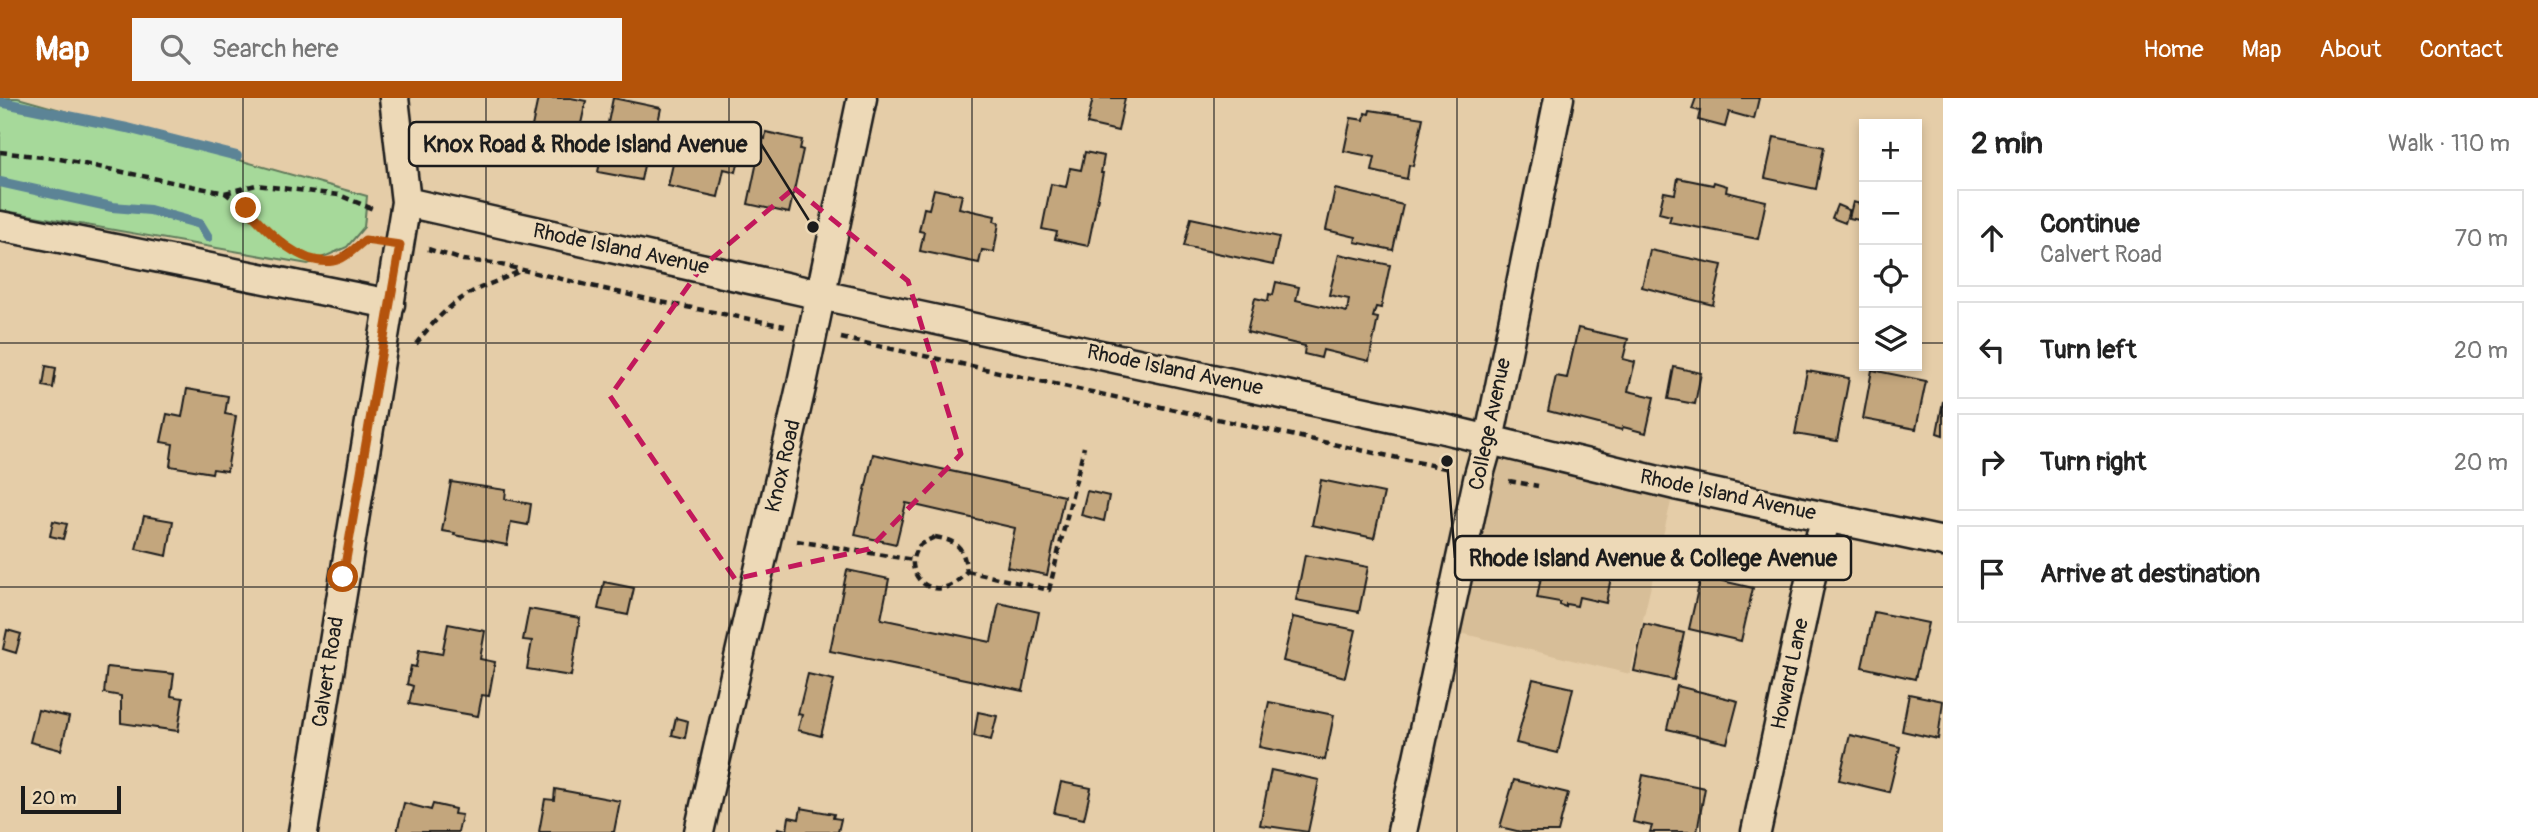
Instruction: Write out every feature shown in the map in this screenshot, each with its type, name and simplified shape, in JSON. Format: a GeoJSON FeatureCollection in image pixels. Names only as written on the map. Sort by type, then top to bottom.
{"type":"FeatureCollection","features":[{"type":"Feature","properties":{"kind":"street","name":"Calvert Road"},"geometry":{"type":"LineString","coordinates":[[303,832],[407,202],[394,98]]}},
{"type":"Feature","properties":{"kind":"street","name":"Knox Road"},"geometry":{"type":"LineString","coordinates":[[699,832],[821,295],[862,98]]}},
{"type":"Feature","properties":{"kind":"street","name":"College Avenue"},"geometry":{"type":"LineString","coordinates":[[1402,832],[1479,475],[1489,440],[1559,98]]}},
{"type":"Feature","properties":{"kind":"street","name":"Rhode Island Avenue"},"geometry":{"type":"LineString","coordinates":[[407,202],[1489,440],[1675,485],[1943,542]]}},
{"type":"Feature","properties":{"kind":"street"},"geometry":{"type":"LineString","coordinates":[[0,226],[390,304]]}},
{"type":"Feature","properties":{"kind":"street","name":"Howard Lane"},"geometry":{"type":"LineString","coordinates":[[1756,832],[1818,544],[1827,517]]}},
{"type":"Feature","properties":{"kind":"path"},"geometry":{"type":"LineString","coordinates":[[0,152],[60,159],[225,193],[296,253],[306,256]]}},
{"type":"Feature","properties":{"kind":"path"},"geometry":{"type":"LineString","coordinates":[[225,193],[256,185],[339,195],[373,209]]}},
{"type":"Feature","properties":{"kind":"path"},"geometry":{"type":"LineString","coordinates":[[326,261],[335,261],[365,240],[400,245]]}},
{"type":"Feature","properties":{"kind":"path"},"geometry":{"type":"LineString","coordinates":[[435,251],[463,260],[523,270],[656,301],[790,327]]}},
{"type":"Feature","properties":{"kind":"path"},"geometry":{"type":"LineString","coordinates":[[416,344],[427,329],[453,306],[479,289],[496,284],[523,270]]}},
{"type":"Feature","properties":{"kind":"path"},"geometry":{"type":"LineString","coordinates":[[831,335],[1459,471]]}},
{"type":"Feature","properties":{"kind":"path"},"geometry":{"type":"LineString","coordinates":[[967,571],[1049,590],[1084,447]]}},
{"type":"Feature","properties":{"kind":"path"},"geometry":{"type":"LineString","coordinates":[[935,537],[951,540],[963,552],[967,571],[948,589],[935,590],[923,584],[915,574],[913,561],[920,545],[935,537]]}},
{"type":"Feature","properties":{"kind":"path"},"geometry":{"type":"LineString","coordinates":[[793,540],[913,561]]}},
{"type":"Feature","properties":{"kind":"highlighted area"},"geometry":{"type":"Polygon","coordinates":[[[794,188],[908,281],[961,454],[869,549],[735,579],[610,396],[701,268],[794,188]]]}},
{"type":"Feature","properties":{"kind":"shaded area"},"geometry":{"type":"Polygon","coordinates":[[[1489,440],[1675,485],[1630,674],[1444,629],[1489,440]]]}},
{"type":"Feature","properties":{"kind":"green space"},"geometry":{"type":"Polygon","coordinates":[[[0,98],[18,98],[367,196],[364,227],[347,247],[308,264],[0,210],[0,98]]]}},
{"type":"Feature","properties":{"kind":"building"},"geometry":{"type":"Polygon","coordinates":[[[538,98],[586,101],[572,165],[526,155],[538,98]]]}},
{"type":"Feature","properties":{"kind":"building"},"geometry":{"type":"Polygon","coordinates":[[[613,98],[661,108],[654,142],[649,141],[641,180],[598,172],[613,98]]]}},
{"type":"Feature","properties":{"kind":"building"},"geometry":{"type":"Polygon","coordinates":[[[1093,98],[1125,98],[1118,131],[1087,124],[1093,98]]]}},
{"type":"Feature","properties":{"kind":"building"},"geometry":{"type":"Polygon","coordinates":[[[1696,98],[1759,98],[1754,119],[1729,112],[1725,127],[1698,120],[1700,111],[1692,109],[1696,98]]]}},
{"type":"Feature","properties":{"kind":"building"},"geometry":{"type":"Polygon","coordinates":[[[1370,110],[1423,118],[1413,166],[1409,165],[1407,179],[1372,171],[1375,157],[1344,151],[1351,118],[1364,120],[1365,113],[1369,114],[1370,110]]]}},
{"type":"Feature","properties":{"kind":"building"},"geometry":{"type":"Polygon","coordinates":[[[682,124],[732,135],[731,139],[743,142],[736,172],[724,169],[718,197],[668,186],[682,124]]]}},
{"type":"Feature","properties":{"kind":"building"},"geometry":{"type":"Polygon","coordinates":[[[766,132],[802,140],[800,149],[803,150],[789,213],[748,204],[762,138],[765,139],[766,132]]]}},
{"type":"Feature","properties":{"kind":"building"},"geometry":{"type":"Polygon","coordinates":[[[1774,137],[1824,147],[1816,189],[1765,178],[1774,137]]]}},
{"type":"Feature","properties":{"kind":"building"},"geometry":{"type":"Polygon","coordinates":[[[1085,152],[1104,156],[1088,246],[1055,239],[1057,232],[1042,229],[1051,184],[1066,187],[1070,168],[1081,170],[1085,152]]]}},
{"type":"Feature","properties":{"kind":"building"},"geometry":{"type":"Polygon","coordinates":[[[1678,178],[1713,185],[1714,182],[1727,186],[1726,192],[1766,201],[1758,239],[1669,222],[1671,216],[1659,213],[1664,192],[1675,194],[1678,178]]]}},
{"type":"Feature","properties":{"kind":"building"},"geometry":{"type":"Polygon","coordinates":[[[934,189],[962,195],[959,208],[995,216],[994,221],[999,223],[994,252],[982,250],[979,263],[920,251],[924,232],[919,231],[924,208],[929,209],[934,189]]]}},
{"type":"Feature","properties":{"kind":"building"},"geometry":{"type":"Polygon","coordinates":[[[1335,189],[1403,205],[1393,250],[1355,242],[1356,237],[1326,230],[1335,189]]]}},
{"type":"Feature","properties":{"kind":"building"},"geometry":{"type":"Polygon","coordinates":[[[1853,202],[1859,204],[1859,220],[1849,218],[1853,202]]]}},
{"type":"Feature","properties":{"kind":"building"},"geometry":{"type":"Polygon","coordinates":[[[1837,205],[1849,210],[1845,223],[1832,218],[1837,205]]]}},
{"type":"Feature","properties":{"kind":"building"},"geometry":{"type":"Polygon","coordinates":[[[1191,218],[1279,237],[1273,265],[1184,246],[1191,218]]]}},
{"type":"Feature","properties":{"kind":"building"},"geometry":{"type":"Polygon","coordinates":[[[1650,250],[1722,265],[1713,305],[1642,287],[1650,250]]]}},
{"type":"Feature","properties":{"kind":"building"},"geometry":{"type":"Polygon","coordinates":[[[1339,254],[1390,265],[1381,308],[1376,307],[1373,317],[1378,318],[1369,361],[1323,350],[1321,358],[1304,354],[1305,346],[1247,332],[1255,298],[1268,301],[1269,294],[1273,295],[1276,282],[1299,287],[1296,300],[1347,312],[1349,299],[1329,295],[1339,254]]]}},
{"type":"Feature","properties":{"kind":"building"},"geometry":{"type":"Polygon","coordinates":[[[1578,328],[1628,339],[1623,359],[1635,362],[1628,391],[1654,397],[1646,433],[1623,427],[1622,430],[1548,411],[1556,376],[1567,378],[1578,328]]]}},
{"type":"Feature","properties":{"kind":"building"},"geometry":{"type":"Polygon","coordinates":[[[46,366],[56,368],[53,388],[43,386],[46,366]]]}},
{"type":"Feature","properties":{"kind":"building"},"geometry":{"type":"Polygon","coordinates":[[[1674,367],[1701,373],[1695,404],[1668,399],[1674,367]]]}},
{"type":"Feature","properties":{"kind":"building"},"geometry":{"type":"Polygon","coordinates":[[[1807,371],[1849,378],[1837,441],[1795,434],[1807,371]]]}},
{"type":"Feature","properties":{"kind":"building"},"geometry":{"type":"Polygon","coordinates":[[[1872,371],[1926,381],[1916,429],[1863,419],[1872,371]]]}},
{"type":"Feature","properties":{"kind":"building"},"geometry":{"type":"Polygon","coordinates":[[[187,389],[228,396],[225,414],[236,416],[227,471],[213,469],[212,473],[170,466],[173,444],[161,442],[167,414],[182,417],[187,389]]]}},
{"type":"Feature","properties":{"kind":"building"},"geometry":{"type":"Polygon","coordinates":[[[1943,401],[1943,435],[1937,433],[1943,401]]]}},
{"type":"Feature","properties":{"kind":"building"},"geometry":{"type":"Polygon","coordinates":[[[873,454],[1064,496],[1047,575],[1007,567],[1015,528],[906,503],[896,544],[855,535],[873,454]]]}},
{"type":"Feature","properties":{"kind":"building"},"geometry":{"type":"Polygon","coordinates":[[[1321,480],[1384,493],[1374,538],[1312,525],[1321,480]]]}},
{"type":"Feature","properties":{"kind":"building"},"geometry":{"type":"Polygon","coordinates":[[[451,482],[506,490],[505,499],[531,504],[528,525],[511,522],[507,545],[442,531],[451,482]]]}},
{"type":"Feature","properties":{"kind":"building"},"geometry":{"type":"Polygon","coordinates":[[[1087,491],[1109,496],[1104,521],[1081,515],[1087,491]]]}},
{"type":"Feature","properties":{"kind":"building"},"geometry":{"type":"Polygon","coordinates":[[[144,516],[173,521],[167,556],[136,549],[144,516]]]}},
{"type":"Feature","properties":{"kind":"building"},"geometry":{"type":"Polygon","coordinates":[[[53,521],[67,524],[63,539],[50,536],[53,521]]]}},
{"type":"Feature","properties":{"kind":"building"},"geometry":{"type":"Polygon","coordinates":[[[1547,545],[1583,552],[1582,558],[1613,567],[1606,603],[1579,597],[1577,606],[1566,604],[1566,607],[1560,605],[1560,602],[1537,598],[1547,545]]]}},
{"type":"Feature","properties":{"kind":"building"},"geometry":{"type":"Polygon","coordinates":[[[1305,555],[1368,567],[1359,612],[1296,600],[1305,555]]]}},
{"type":"Feature","properties":{"kind":"building"},"geometry":{"type":"Polygon","coordinates":[[[847,570],[889,579],[881,619],[991,642],[999,603],[1039,612],[1023,691],[830,651],[847,570]]]}},
{"type":"Feature","properties":{"kind":"building"},"geometry":{"type":"Polygon","coordinates":[[[1701,576],[1753,588],[1741,641],[1689,629],[1701,576]]]}},
{"type":"Feature","properties":{"kind":"building"},"geometry":{"type":"Polygon","coordinates":[[[604,582],[634,588],[628,615],[598,609],[604,582]]]}},
{"type":"Feature","properties":{"kind":"building"},"geometry":{"type":"Polygon","coordinates":[[[529,609],[580,618],[571,676],[527,669],[532,641],[523,640],[529,609]]]}},
{"type":"Feature","properties":{"kind":"building"},"geometry":{"type":"Polygon","coordinates":[[[1874,612],[1928,623],[1915,679],[1862,667],[1874,612]]]}},
{"type":"Feature","properties":{"kind":"building"},"geometry":{"type":"Polygon","coordinates":[[[1293,617],[1356,630],[1345,677],[1283,661],[1293,617]]]}},
{"type":"Feature","properties":{"kind":"building"},"geometry":{"type":"Polygon","coordinates":[[[448,624],[485,631],[480,659],[495,662],[489,696],[482,695],[478,716],[409,704],[413,686],[407,684],[411,666],[416,667],[419,650],[442,654],[448,624]]]}},
{"type":"Feature","properties":{"kind":"building"},"geometry":{"type":"Polygon","coordinates":[[[1644,624],[1684,633],[1674,680],[1634,671],[1644,624]]]}},
{"type":"Feature","properties":{"kind":"building"},"geometry":{"type":"Polygon","coordinates":[[[7,630],[21,634],[16,653],[3,649],[7,630]]]}},
{"type":"Feature","properties":{"kind":"building"},"geometry":{"type":"Polygon","coordinates":[[[107,667],[174,674],[171,696],[183,698],[178,731],[121,723],[121,696],[104,693],[107,667]]]}},
{"type":"Feature","properties":{"kind":"building"},"geometry":{"type":"Polygon","coordinates":[[[808,674],[834,680],[821,736],[798,730],[802,715],[798,714],[808,674]]]}},
{"type":"Feature","properties":{"kind":"building"},"geometry":{"type":"Polygon","coordinates":[[[1533,679],[1573,688],[1558,753],[1516,743],[1533,679]]]}},
{"type":"Feature","properties":{"kind":"building"},"geometry":{"type":"Polygon","coordinates":[[[1677,686],[1738,701],[1727,743],[1667,729],[1677,686]]]}},
{"type":"Feature","properties":{"kind":"building"},"geometry":{"type":"Polygon","coordinates":[[[1909,694],[1943,701],[1938,739],[1902,731],[1909,694]]]}},
{"type":"Feature","properties":{"kind":"building"},"geometry":{"type":"Polygon","coordinates":[[[1269,702],[1334,715],[1325,760],[1259,747],[1269,702]]]}},
{"type":"Feature","properties":{"kind":"building"},"geometry":{"type":"Polygon","coordinates":[[[38,710],[69,717],[61,750],[30,742],[38,710]]]}},
{"type":"Feature","properties":{"kind":"building"},"geometry":{"type":"Polygon","coordinates":[[[978,712],[997,716],[991,740],[974,736],[978,712]]]}},
{"type":"Feature","properties":{"kind":"building"},"geometry":{"type":"Polygon","coordinates":[[[676,718],[688,721],[685,738],[672,735],[676,718]]]}},
{"type":"Feature","properties":{"kind":"building"},"geometry":{"type":"Polygon","coordinates":[[[1850,735],[1900,747],[1889,792],[1839,780],[1850,735]]]}},
{"type":"Feature","properties":{"kind":"building"},"geometry":{"type":"Polygon","coordinates":[[[1271,770],[1319,780],[1308,832],[1260,825],[1271,770]]]}},
{"type":"Feature","properties":{"kind":"building"},"geometry":{"type":"Polygon","coordinates":[[[1643,775],[1705,788],[1697,832],[1650,832],[1652,826],[1633,822],[1643,775]]]}},
{"type":"Feature","properties":{"kind":"building"},"geometry":{"type":"Polygon","coordinates":[[[1514,780],[1568,793],[1558,832],[1521,832],[1500,827],[1514,780]]]}},
{"type":"Feature","properties":{"kind":"building"},"geometry":{"type":"Polygon","coordinates":[[[1061,782],[1091,788],[1084,819],[1054,813],[1061,782]]]}},
{"type":"Feature","properties":{"kind":"building"},"geometry":{"type":"Polygon","coordinates":[[[555,789],[620,801],[614,832],[539,832],[545,799],[554,800],[555,789]]]}},
{"type":"Feature","properties":{"kind":"building"},"geometry":{"type":"Polygon","coordinates":[[[404,803],[431,810],[433,804],[455,809],[454,814],[462,815],[458,832],[397,832],[404,803]]]}},
{"type":"Feature","properties":{"kind":"building"},"geometry":{"type":"Polygon","coordinates":[[[801,808],[834,814],[833,818],[841,819],[838,832],[777,832],[778,828],[787,830],[789,817],[799,819],[801,808]]]}},
{"type":"Feature","properties":{"kind":"waterway"},"geometry":{"type":"LineString","coordinates":[[0,102],[127,128],[237,156]]}},
{"type":"Feature","properties":{"kind":"waterway"},"geometry":{"type":"LineString","coordinates":[[0,182],[112,207],[150,210],[200,224],[208,237]]}},
{"type":"Feature","properties":{"kind":"place","name":"Knox Road & Rhode Island Avenue"},"geometry":{"type":"Point","coordinates":[813,227]}},
{"type":"Feature","properties":{"kind":"place","name":"Rhode Island Avenue & College Avenue"},"geometry":{"type":"Point","coordinates":[1447,461]}},
{"type":"Feature","properties":{"kind":"route"},"geometry":{"type":"LineString","coordinates":[[246,208],[266,229],[296,253],[316,260],[335,261],[365,240],[400,245],[343,577]]}}]}
